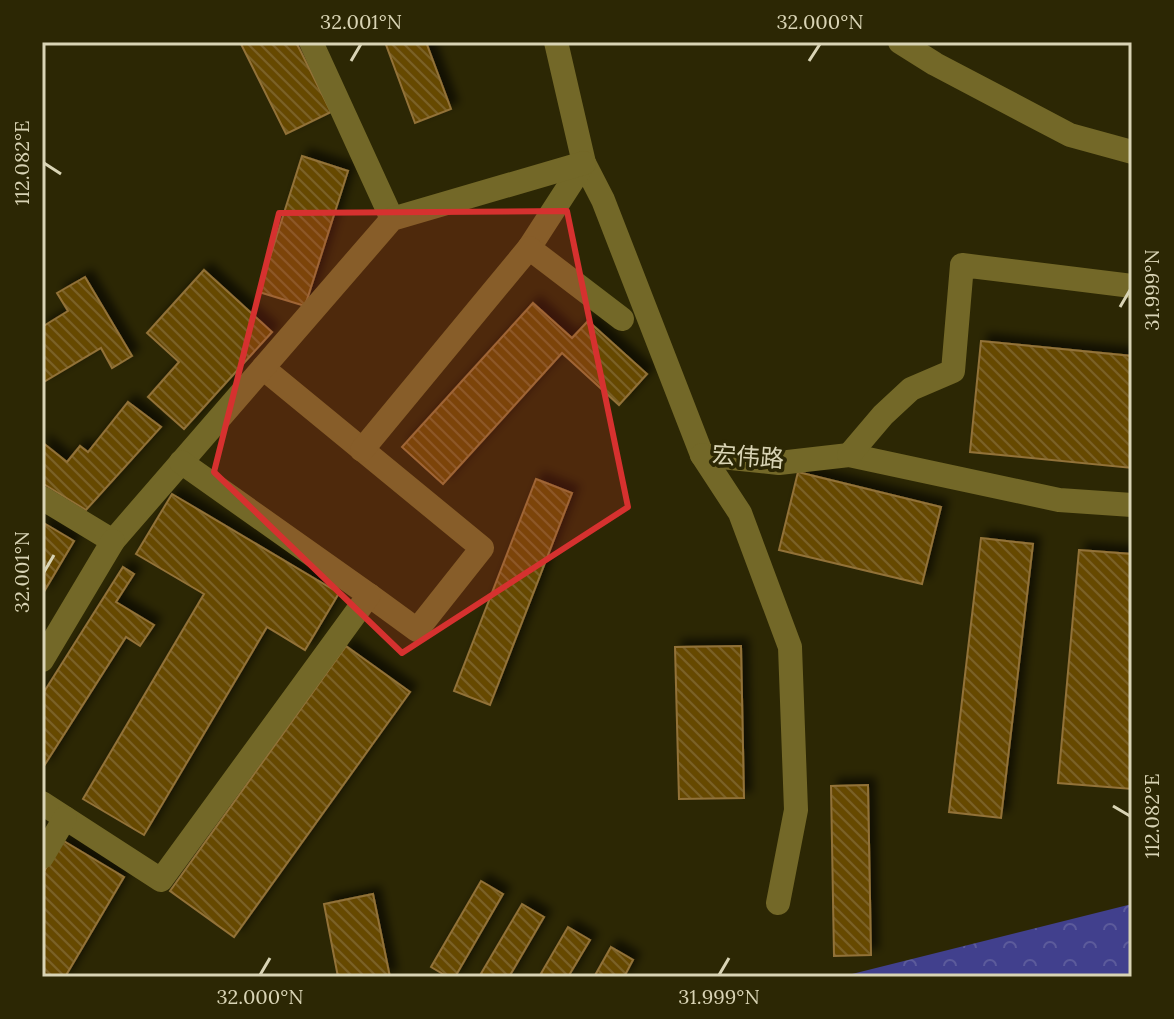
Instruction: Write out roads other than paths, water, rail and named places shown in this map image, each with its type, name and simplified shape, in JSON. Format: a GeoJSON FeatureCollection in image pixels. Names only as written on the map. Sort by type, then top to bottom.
{"type":"FeatureCollection","features":[{"type":"Feature","properties":{"kind":"street"},"geometry":{"type":"LineString","coordinates":[[311,42],[392,219]]}},
{"type":"Feature","properties":{"kind":"street","name":"宏伟路"},"geometry":{"type":"LineString","coordinates":[[556,42],[584,163],[603,200],[702,455],[779,463],[849,455],[1059,500],[1132,505]]}},
{"type":"Feature","properties":{"kind":"street"},"geometry":{"type":"LineString","coordinates":[[900,42],[935,64],[1070,135],[1132,152]]}},
{"type":"Feature","properties":{"kind":"street"},"geometry":{"type":"LineString","coordinates":[[42,660],[113,541],[392,219],[584,163]]}},
{"type":"Feature","properties":{"kind":"street"},"geometry":{"type":"LineString","coordinates":[[362,450],[529,248],[584,163]]}},
{"type":"Feature","properties":{"kind":"street"},"geometry":{"type":"LineString","coordinates":[[529,248],[622,319]]}},
{"type":"Feature","properties":{"kind":"street"},"geometry":{"type":"LineString","coordinates":[[849,455],[883,415],[911,389],[953,371],[962,265],[1132,286]]}},
{"type":"Feature","properties":{"kind":"street"},"geometry":{"type":"LineString","coordinates":[[181,462],[417,630],[482,548],[263,368]]}},
{"type":"Feature","properties":{"kind":"street"},"geometry":{"type":"LineString","coordinates":[[702,455],[740,513],[790,647],[796,810],[778,903]]}},
{"type":"Feature","properties":{"kind":"street"},"geometry":{"type":"LineString","coordinates":[[42,498],[113,541]]}},
{"type":"Feature","properties":{"kind":"street"},"geometry":{"type":"LineString","coordinates":[[42,803],[161,880],[369,595]]}},
{"type":"Feature","properties":{"kind":"street"},"geometry":{"type":"LineString","coordinates":[[42,857],[65,818]]}}]}
